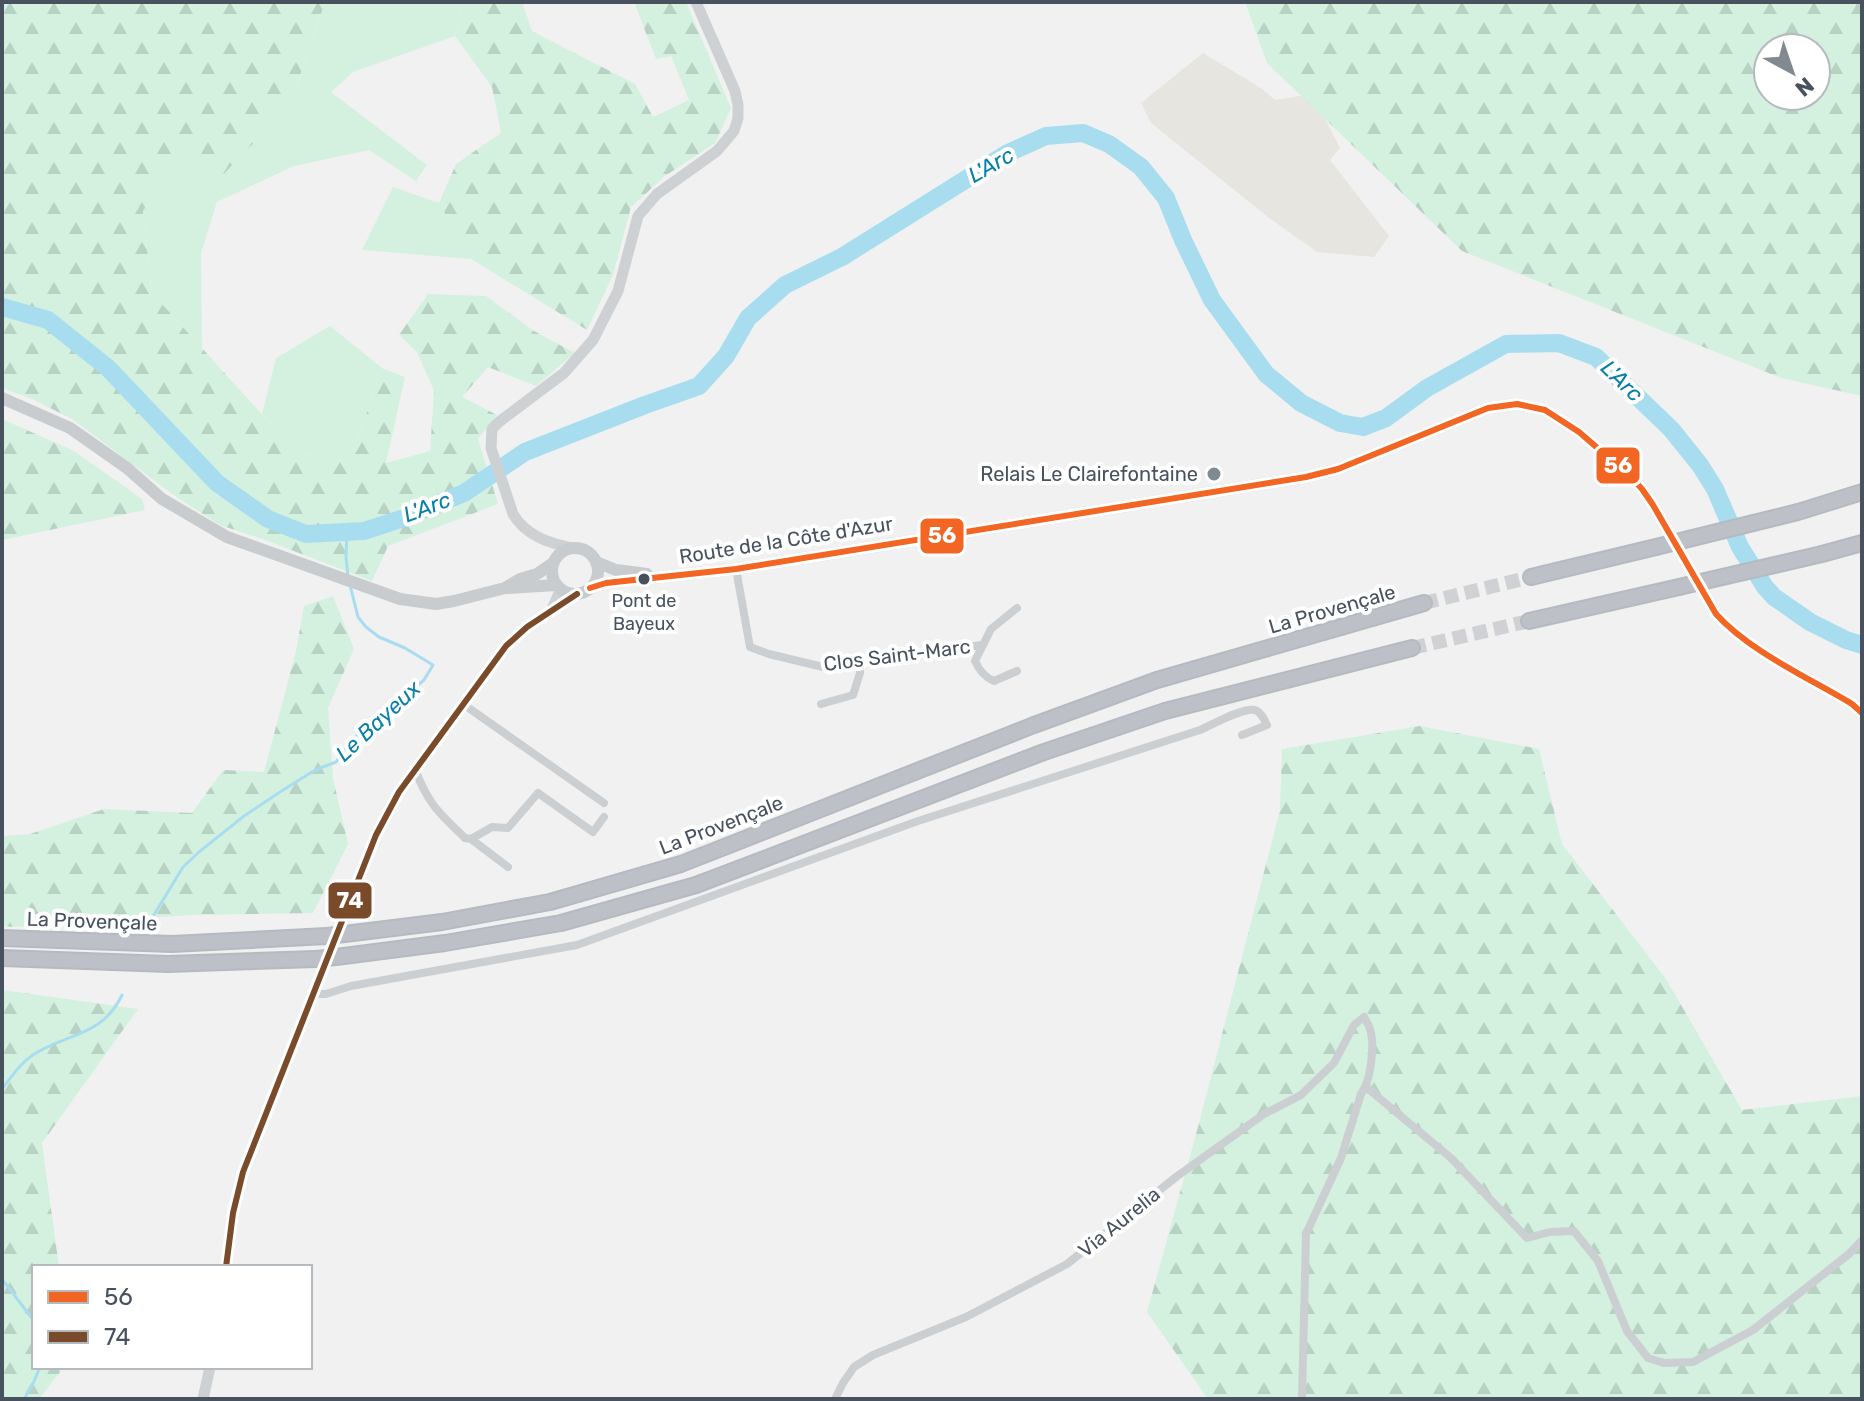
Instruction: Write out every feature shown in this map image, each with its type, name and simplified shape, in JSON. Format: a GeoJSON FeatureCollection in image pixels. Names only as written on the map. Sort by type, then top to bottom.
{"type":"FeatureCollection","features":[{"type":"Feature","properties":{"kind":"highway"},"geometry":{"type":"LineString","coordinates":[[1531,577],[1798,512],[1862,492]]}},
{"type":"Feature","properties":{"kind":"highway"},"geometry":{"type":"LineString","coordinates":[[1529,621],[1862,543]]}},
{"type":"Feature","properties":{"kind":"highway","name":"La Provençale"},"geometry":{"type":"LineString","coordinates":[[2,938],[172,944],[327,936],[442,922],[550,902],[681,864],[1157,680],[1424,603]]}},
{"type":"Feature","properties":{"kind":"highway","name":"La Provençale"},"geometry":{"type":"LineString","coordinates":[[2,958],[168,964],[316,959],[445,943],[561,923],[696,885],[1044,752],[1165,711],[1412,648]]}},
{"type":"Feature","properties":{"kind":"main road"},"geometry":{"type":"LineString","coordinates":[[2,398],[70,428],[127,468],[162,499],[227,537],[400,599],[436,604],[505,588],[537,574],[562,552],[572,548],[588,552],[596,562],[597,576],[590,588],[577,594],[558,587],[552,576],[555,559]]}},
{"type":"Feature","properties":{"kind":"main road","name":"Route de la Côte d'Azur"},"geometry":{"type":"LineString","coordinates":[[590,588],[606,583],[736,569],[1306,477],[1338,469],[1471,413],[1517,404],[1545,410],[1558,417],[1631,477],[1653,505],[1716,614],[1730,630],[1857,708]]}},
{"type":"Feature","properties":{"kind":"main road","name":"Route de la Côte d'Azur"},"geometry":{"type":"LineString","coordinates":[[596,562],[616,570],[670,578]]}},
{"type":"Feature","properties":{"kind":"main road"},"geometry":{"type":"LineString","coordinates":[[505,588],[558,587]]}},
{"type":"Feature","properties":{"kind":"street"},"geometry":{"type":"LineString","coordinates":[[572,548],[549,543],[525,530],[513,514],[491,448],[492,429],[564,373],[582,354],[593,340],[618,291],[638,216],[657,194],[717,151],[734,131],[738,118],[735,91],[696,2]]}},
{"type":"Feature","properties":{"kind":"street"},"geometry":{"type":"LineString","coordinates":[[549,543],[555,559]]}},
{"type":"Feature","properties":{"kind":"street","name":"Clos Saint-Marc"},"geometry":{"type":"LineString","coordinates":[[736,569],[750,647],[769,654],[823,667],[982,645]]}},
{"type":"Feature","properties":{"kind":"street"},"geometry":{"type":"LineString","coordinates":[[551,611],[558,587]]}},
{"type":"Feature","properties":{"kind":"street"},"geometry":{"type":"LineString","coordinates":[[226,1265],[233,1213],[243,1172],[376,835],[393,802],[506,646],[577,594]]}},
{"type":"Feature","properties":{"kind":"street"},"geometry":{"type":"LineString","coordinates":[[1017,608],[991,629],[975,661],[979,670],[994,681],[1017,671]]}},
{"type":"Feature","properties":{"kind":"street"},"geometry":{"type":"LineString","coordinates":[[821,704],[853,695],[860,662]]}},
{"type":"Feature","properties":{"kind":"street"},"geometry":{"type":"LineString","coordinates":[[463,704],[604,803]]}},
{"type":"Feature","properties":{"kind":"street"},"geometry":{"type":"LineString","coordinates":[[1857,708],[1862,725]]}},
{"type":"Feature","properties":{"kind":"street"},"geometry":{"type":"LineString","coordinates":[[313,994],[577,945],[918,821],[1200,730],[1237,713],[1252,709],[1258,711],[1267,725],[1242,735]]}},
{"type":"Feature","properties":{"kind":"street"},"geometry":{"type":"LineString","coordinates":[[415,769],[424,793],[436,810],[465,838],[471,839],[508,867]]}},
{"type":"Feature","properties":{"kind":"street"},"geometry":{"type":"LineString","coordinates":[[471,839],[492,827],[508,828],[538,793],[593,832],[604,817]]}},
{"type":"Feature","properties":{"kind":"street","name":"Via Aurelia"},"geometry":{"type":"LineString","coordinates":[[835,1399],[854,1367],[873,1355],[966,1317],[1067,1264],[1189,1168],[1264,1114],[1301,1095],[1334,1063],[1354,1025],[1364,1017],[1371,1030],[1371,1059],[1366,1087]]}},
{"type":"Feature","properties":{"kind":"street"},"geometry":{"type":"LineString","coordinates":[[1302,1399],[1306,1234],[1341,1158],[1366,1087],[1451,1158],[1527,1238],[1550,1232],[1574,1231],[1598,1261],[1627,1331],[1648,1358],[1664,1363],[1693,1362],[1753,1330],[1849,1254],[1862,1240]]}},
{"type":"Feature","properties":{"kind":"street"},"geometry":{"type":"LineString","coordinates":[[203,1399],[210,1369]]}},
{"type":"Feature","properties":{"kind":"shaded area"},"geometry":{"type":"Polygon","coordinates":[[[1203,53],[1275,100],[1312,94],[1340,148],[1330,160],[1389,236],[1374,257],[1317,252],[1268,217],[1151,123],[1141,103],[1203,53]]]}},
{"type":"Feature","properties":{"kind":"green space"},"geometry":{"type":"Polygon","coordinates":[[[2,2],[325,2],[290,105],[217,181],[178,158],[143,211],[152,293],[297,453],[350,462],[382,368],[405,377],[386,463],[430,451],[434,391],[417,352],[399,335],[428,294],[486,296],[534,331],[575,353],[536,386],[488,367],[462,397],[497,415],[478,439],[498,504],[388,546],[372,581],[220,525],[172,494],[72,419],[2,388],[2,2]]]}},
{"type":"Feature","properties":{"kind":"green space"},"geometry":{"type":"Polygon","coordinates":[[[325,2],[461,2],[455,36],[353,72],[331,92],[427,165],[416,181],[369,150],[294,166],[217,202],[201,253],[202,348],[152,293],[143,211],[178,157],[217,181],[290,105],[325,2]]]}},
{"type":"Feature","properties":{"kind":"green space"},"geometry":{"type":"Polygon","coordinates":[[[461,2],[522,2],[532,31],[635,84],[653,117],[689,100],[671,56],[656,59],[634,2],[686,2],[731,108],[715,143],[665,176],[631,207],[613,275],[587,330],[471,259],[439,203],[456,164],[501,133],[492,87],[455,36],[461,2]]]}},
{"type":"Feature","properties":{"kind":"green space"},"geometry":{"type":"Polygon","coordinates":[[[1245,2],[1862,2],[1862,396],[1781,378],[1462,251],[1267,63],[1245,2]]]}},
{"type":"Feature","properties":{"kind":"green space"},"geometry":{"type":"Polygon","coordinates":[[[393,187],[439,203],[471,259],[362,250],[393,187]]]}},
{"type":"Feature","properties":{"kind":"green space"},"geometry":{"type":"Polygon","coordinates":[[[330,326],[382,368],[350,462],[297,453],[262,414],[276,358],[330,326]]]}},
{"type":"Feature","properties":{"kind":"green space"},"geometry":{"type":"Polygon","coordinates":[[[2,419],[74,451],[142,499],[145,510],[2,540],[2,419]]]}},
{"type":"Feature","properties":{"kind":"green space"},"geometry":{"type":"Polygon","coordinates":[[[333,596],[354,649],[328,708],[333,778],[348,844],[313,913],[191,915],[2,926],[2,836],[30,834],[104,809],[192,813],[223,770],[264,772],[296,651],[304,606],[333,596]]]}},
{"type":"Feature","properties":{"kind":"green space"},"geometry":{"type":"Polygon","coordinates":[[[1420,726],[1539,749],[1562,844],[1666,979],[1742,1110],[1862,1096],[1862,1399],[1208,1399],[1147,1312],[1280,810],[1282,749],[1420,726]]]}},
{"type":"Feature","properties":{"kind":"green space"},"geometry":{"type":"Polygon","coordinates":[[[2,990],[138,1009],[42,1143],[59,1265],[32,1265],[32,1369],[62,1369],[39,1399],[2,1399],[2,990]]]}},
{"type":"Feature","properties":{"kind":"waterway","name":"L'Arc"},"geometry":{"type":"LineString","coordinates":[[2,307],[48,320],[108,368],[217,483],[268,519],[306,534],[364,531],[464,493],[525,452],[699,386],[726,356],[748,318],[785,285],[842,257],[1008,153],[1046,136],[1083,133],[1109,144],[1141,167],[1166,198],[1212,300],[1266,374],[1301,403],[1340,423],[1363,427],[1386,418],[1427,388],[1506,344],[1559,343],[1596,357],[1671,429],[1700,465],[1715,489],[1740,547],[1774,597],[1810,622],[1862,645]]}},
{"type":"Feature","properties":{"kind":"waterway","name":"Le Bayeux"},"geometry":{"type":"LineString","coordinates":[[347,531],[348,577]]}},
{"type":"Feature","properties":{"kind":"waterway","name":"Le Bayeux"},"geometry":{"type":"LineString","coordinates":[[152,918],[183,867],[199,852],[280,792],[315,770],[336,762],[353,739],[424,680],[433,665],[366,627],[358,617],[350,585]]}},
{"type":"Feature","properties":{"kind":"waterway","name":"Le Bayeux"},"geometry":{"type":"LineString","coordinates":[[2,1089],[31,1056],[95,1026],[114,1008],[122,995]]}},
{"type":"Feature","properties":{"kind":"waterway","name":"Le Bayeux"},"geometry":{"type":"LineString","coordinates":[[2,1279],[32,1318]]}},
{"type":"Feature","properties":{"kind":"waterway","name":"Le Bayeux"},"geometry":{"type":"LineString","coordinates":[[24,1399],[39,1369]]}},
{"type":"Feature","properties":{"kind":"tunnel"},"geometry":{"type":"LineString","coordinates":[[1424,603],[1531,577]]}},
{"type":"Feature","properties":{"kind":"tunnel"},"geometry":{"type":"LineString","coordinates":[[1412,648],[1529,621]]}},
{"type":"Feature","properties":{"kind":"transit line","name":"56"},"geometry":{"type":"LineString","coordinates":[[590,588],[606,583],[736,569],[1306,477],[1338,469],[1488,408],[1517,404],[1545,410],[1579,432],[1631,477],[1653,505],[1716,614],[1730,627],[1762,652],[1852,704],[1862,713]]}},
{"type":"Feature","properties":{"kind":"transit line","name":"74"},"geometry":{"type":"LineString","coordinates":[[226,1265],[233,1213],[243,1172],[376,835],[399,792],[506,646],[527,627],[577,594]]}},
{"type":"Feature","properties":{"kind":"place","name":"Relais Le Clairefontaine"},"geometry":{"type":"Point","coordinates":[1214,474]}},
{"type":"Feature","properties":{"kind":"place","name":"Pont de Bayeux"},"geometry":{"type":"Point","coordinates":[644,579]}}]}
